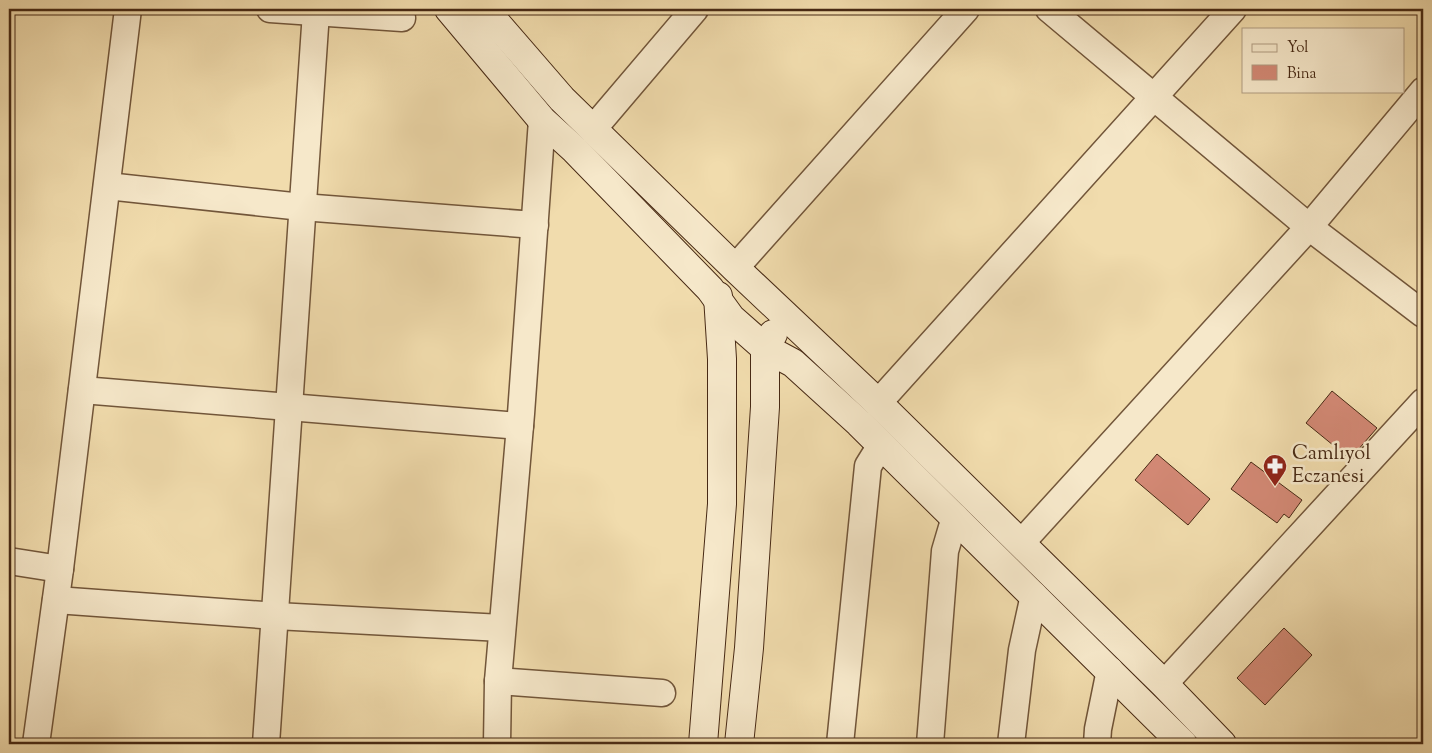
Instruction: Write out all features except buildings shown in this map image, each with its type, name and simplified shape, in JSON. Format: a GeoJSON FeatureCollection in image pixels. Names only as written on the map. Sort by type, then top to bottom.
{"type":"FeatureCollection","features":[{"type":"Feature","properties":{"kind":"street"},"geometry":{"type":"LineString","coordinates":[[36,744],[60,569],[128,9]]}},
{"type":"Feature","properties":{"kind":"street"},"geometry":{"type":"LineString","coordinates":[[270,9],[402,18]]}},
{"type":"Feature","properties":{"kind":"street"},"geometry":{"type":"LineString","coordinates":[[448,9],[542,120],[575,150],[710,290],[731,318],[765,348],[793,363],[881,445],[1184,744]]}},
{"type":"Feature","properties":{"kind":"street"},"geometry":{"type":"LineString","coordinates":[[484,9],[562,99],[735,268],[878,403],[1164,684],[1222,744]]}},
{"type":"Feature","properties":{"kind":"street"},"geometry":{"type":"LineString","coordinates":[[593,129],[696,9]]}},
{"type":"Feature","properties":{"kind":"street"},"geometry":{"type":"LineString","coordinates":[[703,744],[722,504],[722,359],[717,298],[724,278],[966,9]]}},
{"type":"Feature","properties":{"kind":"street"},"geometry":{"type":"LineString","coordinates":[[1049,9],[1156,96],[1309,227],[1423,314]]}},
{"type":"Feature","properties":{"kind":"street"},"geometry":{"type":"LineString","coordinates":[[878,403],[1233,9]]}},
{"type":"Feature","properties":{"kind":"street"},"geometry":{"type":"LineString","coordinates":[[266,744],[316,12]]}},
{"type":"Feature","properties":{"kind":"street"},"geometry":{"type":"LineString","coordinates":[[1021,544],[1309,227],[1423,91]]}},
{"type":"Feature","properties":{"kind":"street"},"geometry":{"type":"LineString","coordinates":[[497,744],[498,681],[520,426],[542,120]]}},
{"type":"Feature","properties":{"kind":"street"},"geometry":{"type":"LineString","coordinates":[[107,186],[302,207],[535,224]]}},
{"type":"Feature","properties":{"kind":"street"},"geometry":{"type":"LineString","coordinates":[[739,744],[749,648],[764,426],[765,348],[776,324],[777,308]]}},
{"type":"Feature","properties":{"kind":"street"},"geometry":{"type":"LineString","coordinates":[[82,390],[520,426]]}},
{"type":"Feature","properties":{"kind":"street"},"geometry":{"type":"LineString","coordinates":[[1164,684],[1423,402]]}},
{"type":"Feature","properties":{"kind":"street"},"geometry":{"type":"LineString","coordinates":[[840,744],[868,466],[881,445]]}},
{"type":"Feature","properties":{"kind":"street"},"geometry":{"type":"LineString","coordinates":[[930,744],[945,550],[955,517]]}},
{"type":"Feature","properties":{"kind":"street"},"geometry":{"type":"LineString","coordinates":[[9,561],[60,569]]}},
{"type":"Feature","properties":{"kind":"street"},"geometry":{"type":"LineString","coordinates":[[1011,744],[1022,650],[1034,596]]}},
{"type":"Feature","properties":{"kind":"street"},"geometry":{"type":"LineString","coordinates":[[56,600],[276,616],[502,628]]}},
{"type":"Feature","properties":{"kind":"street"},"geometry":{"type":"LineString","coordinates":[[1097,744],[1098,729],[1110,670]]}},
{"type":"Feature","properties":{"kind":"street"},"geometry":{"type":"LineString","coordinates":[[498,681],[662,693]]}},
{"type":"Feature","properties":{"kind":"place","name":"Camlıyol Eczanesi"},"geometry":{"type":"Point","coordinates":[1275,487]}}]}
